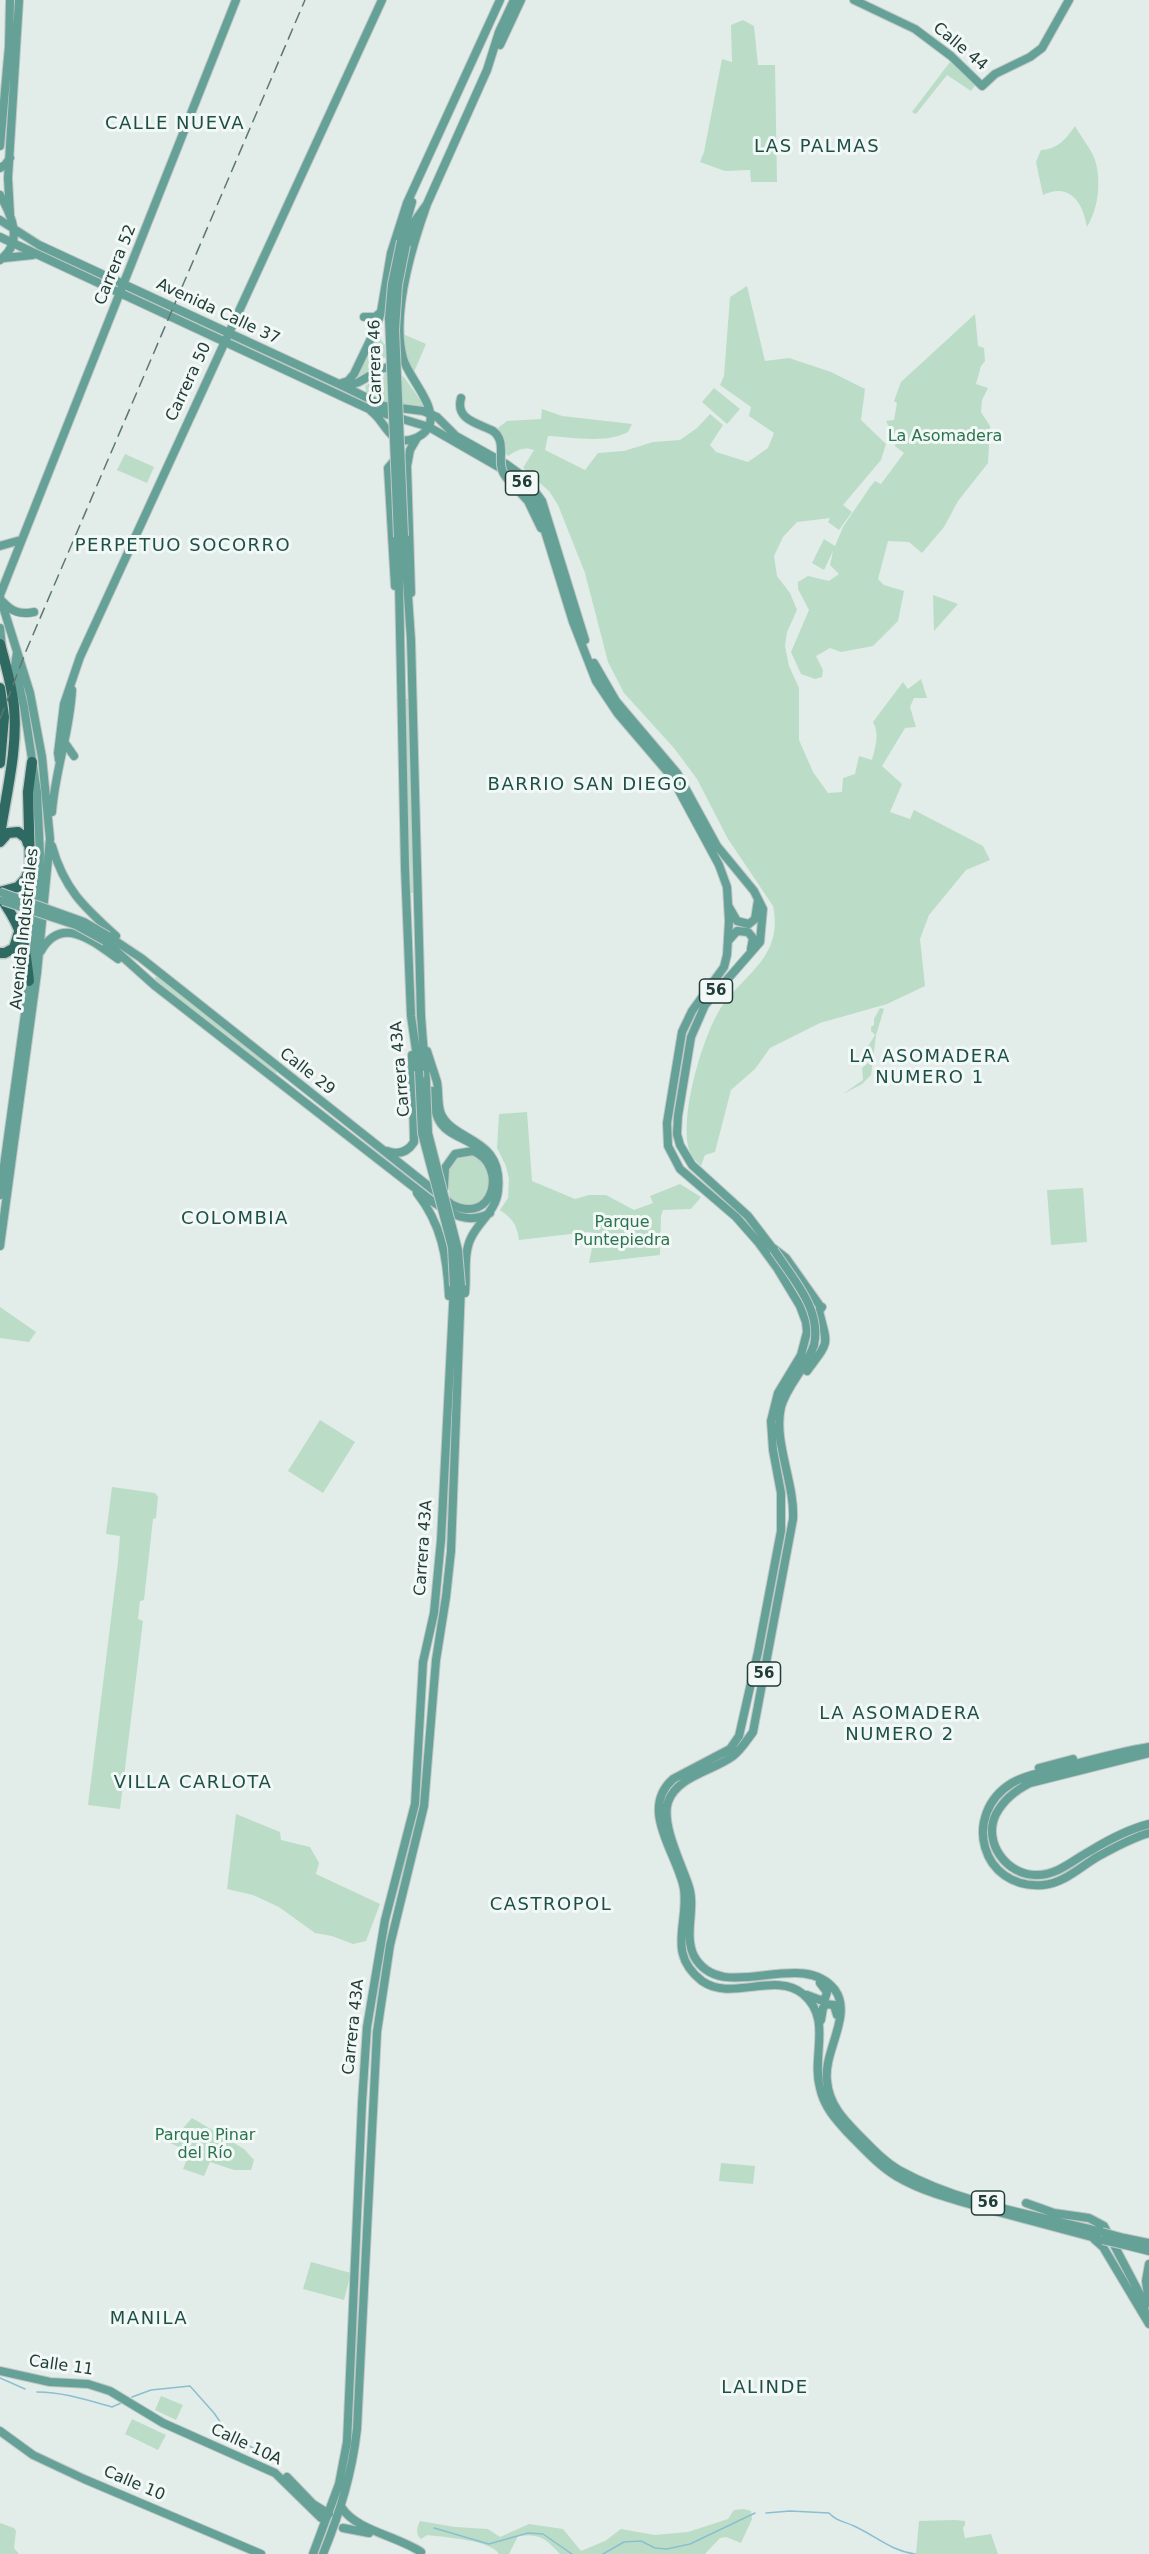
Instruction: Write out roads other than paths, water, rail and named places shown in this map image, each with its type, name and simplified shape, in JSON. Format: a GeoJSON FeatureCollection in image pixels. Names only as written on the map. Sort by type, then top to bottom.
{"type":"FeatureCollection","features":[{"type":"Feature","properties":{"kind":"highway"},"geometry":{"type":"LineString","coordinates":[[0,644],[14,708],[12,759],[0,835]]}},
{"type":"Feature","properties":{"kind":"highway"},"geometry":{"type":"LineString","coordinates":[[0,688],[4,717],[0,763]]}},
{"type":"Feature","properties":{"kind":"highway"},"geometry":{"type":"LineString","coordinates":[[29,981],[26,947],[19,928],[3,900],[18,887],[28,872],[28,792],[32,762]]}},
{"type":"Feature","properties":{"kind":"highway"},"geometry":{"type":"LineString","coordinates":[[0,842],[8,833],[18,832],[24,836],[28,844]]}},
{"type":"Feature","properties":{"kind":"highway"},"geometry":{"type":"LineString","coordinates":[[0,953],[14,948],[19,928]]}},
{"type":"Feature","properties":{"kind":"main road"},"geometry":{"type":"LineString","coordinates":[[0,146],[7,75],[10,0]]}},
{"type":"Feature","properties":{"kind":"main road"},"geometry":{"type":"LineString","coordinates":[[10,22],[18,0]]}},
{"type":"Feature","properties":{"kind":"main road"},"geometry":{"type":"LineString","coordinates":[[10,214],[8,187],[18,0]]}},
{"type":"Feature","properties":{"kind":"main road","name":"Carrera 52"},"geometry":{"type":"LineString","coordinates":[[0,596],[236,0]]}},
{"type":"Feature","properties":{"kind":"main road","name":"Carrera 50"},"geometry":{"type":"LineString","coordinates":[[59,760],[57,753],[64,704],[72,680],[131,544],[381,0]]}},
{"type":"Feature","properties":{"kind":"main road","name":"Carrera 46"},"geometry":{"type":"LineString","coordinates":[[339,384],[348,381],[354,374],[381,312],[391,253],[407,203],[415,190],[500,0]]}},
{"type":"Feature","properties":{"kind":"main road","name":"Carrera 46"},"geometry":{"type":"LineString","coordinates":[[407,372],[401,349],[401,315],[409,261],[427,204],[487,70],[505,0]]}},
{"type":"Feature","properties":{"kind":"main road","name":"Carrera 46"},"geometry":{"type":"LineString","coordinates":[[472,64],[514,0]]}},
{"type":"Feature","properties":{"kind":"main road"},"geometry":{"type":"LineString","coordinates":[[487,70],[521,0]]}},
{"type":"Feature","properties":{"kind":"main road","name":"Calle 44"},"geometry":{"type":"LineString","coordinates":[[854,0],[915,28],[951,56],[982,86],[995,74],[1030,57],[1042,48],[1069,0]]}},
{"type":"Feature","properties":{"kind":"main road"},"geometry":{"type":"LineString","coordinates":[[448,97],[453,107]]}},
{"type":"Feature","properties":{"kind":"main road"},"geometry":{"type":"LineString","coordinates":[[0,168],[6,165],[10,158]]}},
{"type":"Feature","properties":{"kind":"main road","name":"Carrera 46"},"geometry":{"type":"LineString","coordinates":[[401,537],[389,318],[392,284],[404,243],[415,190]]}},
{"type":"Feature","properties":{"kind":"main road"},"geometry":{"type":"LineString","coordinates":[[0,195],[10,214],[15,231],[13,243],[0,260]]}},
{"type":"Feature","properties":{"kind":"main road","name":"Carrera 46"},"geometry":{"type":"LineString","coordinates":[[404,243],[414,222],[427,204]]}},
{"type":"Feature","properties":{"kind":"main road","name":"Avenida Calle 37"},"geometry":{"type":"LineString","coordinates":[[0,220],[15,231],[124,284],[384,406],[431,414]]}},
{"type":"Feature","properties":{"kind":"main road","name":"Avenida Calle 37"},"geometry":{"type":"LineString","coordinates":[[0,237],[369,409],[429,430]]}},
{"type":"Feature","properties":{"kind":"main road"},"geometry":{"type":"LineString","coordinates":[[0,260],[22,254],[39,256]]}},
{"type":"Feature","properties":{"kind":"main road"},"geometry":{"type":"LineString","coordinates":[[364,318],[375,317],[381,312],[388,320],[396,320],[401,315]]}},
{"type":"Feature","properties":{"kind":"main road"},"geometry":{"type":"LineString","coordinates":[[339,384],[358,383],[386,366],[400,367],[407,372],[428,404],[431,414],[429,430],[408,440],[394,438],[369,409]]}},
{"type":"Feature","properties":{"kind":"main road"},"geometry":{"type":"LineString","coordinates":[[461,398],[460,410],[464,416],[493,431],[501,442],[501,466],[506,477],[528,501],[537,522],[546,531]]}},
{"type":"Feature","properties":{"kind":"main road","name":"56"},"geometry":{"type":"LineString","coordinates":[[431,414],[439,418],[456,436],[516,471],[536,490],[547,513],[585,640],[602,680],[624,712],[677,773],[717,846],[758,899],[763,909],[760,942],[705,1005],[691,1037],[677,1134],[680,1145],[692,1165],[748,1216],[774,1249],[812,1311],[816,1331],[814,1345],[807,1362],[786,1395],[782,1406],[780,1424],[792,1491],[793,1519],[753,1732],[735,1755],[680,1785],[668,1803],[666,1815],[668,1826],[691,1891],[690,1940],[694,1955],[712,1974],[728,1978],[775,1973],[815,1977],[831,1986],[838,1996],[842,2013],[826,2067],[830,2096],[846,2123],[881,2157],[898,2169],[961,2195],[1103,2236],[1149,2243]]}},
{"type":"Feature","properties":{"kind":"main road","name":"56"},"geometry":{"type":"LineString","coordinates":[[429,430],[509,473],[523,484],[536,504],[573,622],[596,681],[618,714],[678,787],[723,875],[729,907],[728,945],[724,967],[692,1011],[682,1032],[667,1123],[668,1146],[680,1168],[736,1217],[764,1250],[803,1312],[807,1332],[801,1355],[777,1393],[771,1421],[773,1450],[781,1493],[781,1531],[739,1736],[730,1749],[678,1775],[667,1785],[662,1794],[659,1811],[663,1832],[683,1886],[685,1902],[680,1942],[683,1956],[705,1983],[718,1988],[785,1986],[804,1994],[815,2008],[820,2029],[818,2077],[823,2100],[836,2120],[886,2169],[908,2182],[959,2200],[1091,2237],[1103,2236]]}},
{"type":"Feature","properties":{"kind":"main road"},"geometry":{"type":"LineString","coordinates":[[409,614],[412,583],[407,466],[410,450],[417,437]]}},
{"type":"Feature","properties":{"kind":"main road"},"geometry":{"type":"LineString","coordinates":[[398,610],[393,574],[388,468],[390,463],[396,461],[407,466]]}},
{"type":"Feature","properties":{"kind":"main road","name":"Carrera 43A"},"geometry":{"type":"LineString","coordinates":[[323,2554],[342,2508],[352,2467],[357,2429],[376,2032],[390,1945],[424,1806],[436,1660],[451,1551],[461,1334],[452,1247],[422,1133],[419,1071],[411,1016],[398,610],[401,537]]}},
{"type":"Feature","properties":{"kind":"main road","name":"Carrera 43A"},"geometry":{"type":"LineString","coordinates":[[313,2554],[343,2468],[347,2442],[362,2103],[368,2027],[386,1920],[415,1804],[423,1662],[436,1601],[450,1334],[460,1257],[428,1133],[409,614],[401,537]]}},
{"type":"Feature","properties":{"kind":"main road"},"geometry":{"type":"LineString","coordinates":[[0,546],[21,540]]}},
{"type":"Feature","properties":{"kind":"main road"},"geometry":{"type":"LineString","coordinates":[[0,596],[14,611],[34,612]]}},
{"type":"Feature","properties":{"kind":"main road","name":"Avenida Industriales"},"geometry":{"type":"LineString","coordinates":[[0,596],[30,693],[37,730],[50,839],[39,957],[0,1246]]}},
{"type":"Feature","properties":{"kind":"main road"},"geometry":{"type":"LineString","coordinates":[[0,628],[4,657]]}},
{"type":"Feature","properties":{"kind":"main road","name":"Avenida Industriales"},"geometry":{"type":"LineString","coordinates":[[0,1196],[35,941],[40,855],[37,792],[24,707],[15,666],[18,652]]}},
{"type":"Feature","properties":{"kind":"main road","name":"Carrera 50"},"geometry":{"type":"LineString","coordinates":[[50,839],[53,796],[59,760],[65,743],[72,680]]}},
{"type":"Feature","properties":{"kind":"main road"},"geometry":{"type":"LineString","coordinates":[[65,743],[74,756]]}},
{"type":"Feature","properties":{"kind":"main road"},"geometry":{"type":"LineString","coordinates":[[50,839],[64,879],[73,896],[141,958]]}},
{"type":"Feature","properties":{"kind":"main road"},"geometry":{"type":"LineString","coordinates":[[729,907],[739,923],[749,924],[754,921],[757,914],[758,899]]}},
{"type":"Feature","properties":{"kind":"main road","name":"Calle 29"},"geometry":{"type":"LineString","coordinates":[[3,900],[84,922],[141,958],[451,1204],[466,1210],[480,1207],[489,1198],[492,1177],[486,1161],[476,1152],[466,1150],[455,1154],[448,1161],[444,1175],[444,1195]]}},
{"type":"Feature","properties":{"kind":"main road"},"geometry":{"type":"LineString","coordinates":[[728,945],[730,938],[737,931],[750,933],[753,941],[748,955]]}},
{"type":"Feature","properties":{"kind":"main road"},"geometry":{"type":"LineString","coordinates":[[39,957],[45,944],[56,935],[76,934],[92,940],[154,985]]}},
{"type":"Feature","properties":{"kind":"main road","name":"Calle 29"},"geometry":{"type":"LineString","coordinates":[[106,938],[154,985],[411,1186],[455,1216],[477,1218],[490,1213]]}},
{"type":"Feature","properties":{"kind":"main road"},"geometry":{"type":"LineString","coordinates":[[380,1149],[402,1153],[411,1146],[415,1138],[411,1016]]}},
{"type":"Feature","properties":{"kind":"main road"},"geometry":{"type":"LineString","coordinates":[[423,1039],[437,1083],[443,1118],[479,1143],[492,1160],[499,1188],[496,1202],[478,1227],[469,1245],[461,1334]]}},
{"type":"Feature","properties":{"kind":"main road"},"geometry":{"type":"LineString","coordinates":[[411,1186],[432,1215],[445,1247],[450,1334]]}},
{"type":"Feature","properties":{"kind":"main road"},"geometry":{"type":"LineString","coordinates":[[774,1249],[786,1258],[821,1306],[819,1313],[825,1327],[826,1344],[792,1390],[784,1406],[780,1424]]}},
{"type":"Feature","properties":{"kind":"main road"},"geometry":{"type":"LineString","coordinates":[[807,1332],[812,1328],[825,1327]]}},
{"type":"Feature","properties":{"kind":"main road"},"geometry":{"type":"LineString","coordinates":[[1149,1747],[1031,1775],[1012,1783],[1000,1792],[988,1807],[983,1826],[984,1845],[998,1870],[1016,1881],[1027,1884],[1054,1883],[1098,1856],[1149,1833]]}},
{"type":"Feature","properties":{"kind":"main road"},"geometry":{"type":"LineString","coordinates":[[1149,1753],[1029,1783],[1020,1788],[1001,1807],[996,1814],[992,1832],[996,1849],[1006,1863],[1020,1872],[1040,1875],[1056,1871],[1114,1838],[1149,1824]]}},
{"type":"Feature","properties":{"kind":"main road"},"geometry":{"type":"LineString","coordinates":[[804,1994],[820,2000],[826,1997],[826,1988],[815,1977]]}},
{"type":"Feature","properties":{"kind":"main road"},"geometry":{"type":"LineString","coordinates":[[820,2029],[823,2008],[829,2003],[837,2009],[836,2028]]}},
{"type":"Feature","properties":{"kind":"main road"},"geometry":{"type":"LineString","coordinates":[[1026,2204],[1054,2213],[1089,2218],[1104,2226],[1143,2300],[1147,2321]]}},
{"type":"Feature","properties":{"kind":"main road"},"geometry":{"type":"LineString","coordinates":[[1091,2237],[1103,2247],[1147,2321]]}},
{"type":"Feature","properties":{"kind":"main road","name":"56"},"geometry":{"type":"LineString","coordinates":[[1125,2241],[1149,2251]]}},
{"type":"Feature","properties":{"kind":"main road"},"geometry":{"type":"LineString","coordinates":[[1149,2264],[1146,2281],[1149,2304]]}},
{"type":"Feature","properties":{"kind":"main road","name":"Calle 11"},"geometry":{"type":"LineString","coordinates":[[0,2369],[51,2382],[88,2384],[119,2396],[153,2418],[179,2431]]}},
{"type":"Feature","properties":{"kind":"main road","name":"Calle 10"},"geometry":{"type":"LineString","coordinates":[[0,2431],[33,2455],[261,2554]]}},
{"type":"Feature","properties":{"kind":"main road","name":"Calle 10A"},"geometry":{"type":"LineString","coordinates":[[179,2431],[289,2478],[325,2516]]}},
{"type":"Feature","properties":{"kind":"main road"},"geometry":{"type":"LineString","coordinates":[[342,2508],[357,2524],[406,2542],[423,2553]]}},
{"type":"Feature","properties":{"kind":"main road"},"geometry":{"type":"LineString","coordinates":[[343,2528],[381,2536],[423,2553]]}},
{"type":"Feature","properties":{"kind":"waterway"},"geometry":{"type":"LineString","coordinates":[[0,2378],[25,2389]]}},
{"type":"Feature","properties":{"kind":"waterway"},"geometry":{"type":"LineString","coordinates":[[132,2397],[151,2390],[190,2386],[214,2413],[230,2436],[278,2461]]}},
{"type":"Feature","properties":{"kind":"waterway"},"geometry":{"type":"LineString","coordinates":[[37,2392],[66,2395],[112,2407],[121,2403]]}},
{"type":"Feature","properties":{"kind":"waterway"},"geometry":{"type":"LineString","coordinates":[[766,2513],[790,2511],[829,2513],[838,2520],[891,2546],[915,2554]]}},
{"type":"Feature","properties":{"kind":"waterway"},"geometry":{"type":"LineString","coordinates":[[603,2554],[624,2542],[641,2541],[655,2548],[667,2549],[690,2544],[755,2513]]}},
{"type":"Feature","properties":{"kind":"waterway"},"geometry":{"type":"LineString","coordinates":[[434,2528],[489,2544],[528,2533],[543,2534],[572,2554]]}},
{"type":"Feature","properties":{"kind":"railway"},"geometry":{"type":"LineString","coordinates":[[0,719],[26,651],[305,0]]}},
{"type":"Feature","properties":{"kind":"district","name":"CALLE NUEVA"},"geometry":{"type":"Point","coordinates":[175,124]}},
{"type":"Feature","properties":{"kind":"district","name":"LAS PALMAS"},"geometry":{"type":"Point","coordinates":[817,147]}},
{"type":"Feature","properties":{"kind":"district","name":"PERPETUO SOCORRO"},"geometry":{"type":"Point","coordinates":[183,546]}},
{"type":"Feature","properties":{"kind":"district","name":"BARRIO SAN DIEGO"},"geometry":{"type":"Point","coordinates":[588,785]}},
{"type":"Feature","properties":{"kind":"district","name":"LA ASOMADERA NUMERO 1"},"geometry":{"type":"Point","coordinates":[930,1067]}},
{"type":"Feature","properties":{"kind":"district","name":"COLOMBIA"},"geometry":{"type":"Point","coordinates":[235,1219]}},
{"type":"Feature","properties":{"kind":"district","name":"LA ASOMADERA NUMERO 2"},"geometry":{"type":"Point","coordinates":[900,1724]}},
{"type":"Feature","properties":{"kind":"district","name":"VILLA CARLOTA"},"geometry":{"type":"Point","coordinates":[193,1783]}},
{"type":"Feature","properties":{"kind":"district","name":"CASTROPOL"},"geometry":{"type":"Point","coordinates":[551,1905]}},
{"type":"Feature","properties":{"kind":"district","name":"MANILA"},"geometry":{"type":"Point","coordinates":[149,2319]}},
{"type":"Feature","properties":{"kind":"district","name":"LALINDE"},"geometry":{"type":"Point","coordinates":[765,2388]}},
{"type":"Feature","properties":{"kind":"park label","name":"La Asomadera"},"geometry":{"type":"Point","coordinates":[945,437]}},
{"type":"Feature","properties":{"kind":"park label","name":"Parque Puntepiedra"},"geometry":{"type":"Point","coordinates":[622,1232]}},
{"type":"Feature","properties":{"kind":"park label","name":"Parque Pinar del Río"},"geometry":{"type":"Point","coordinates":[205,2145]}}]}
